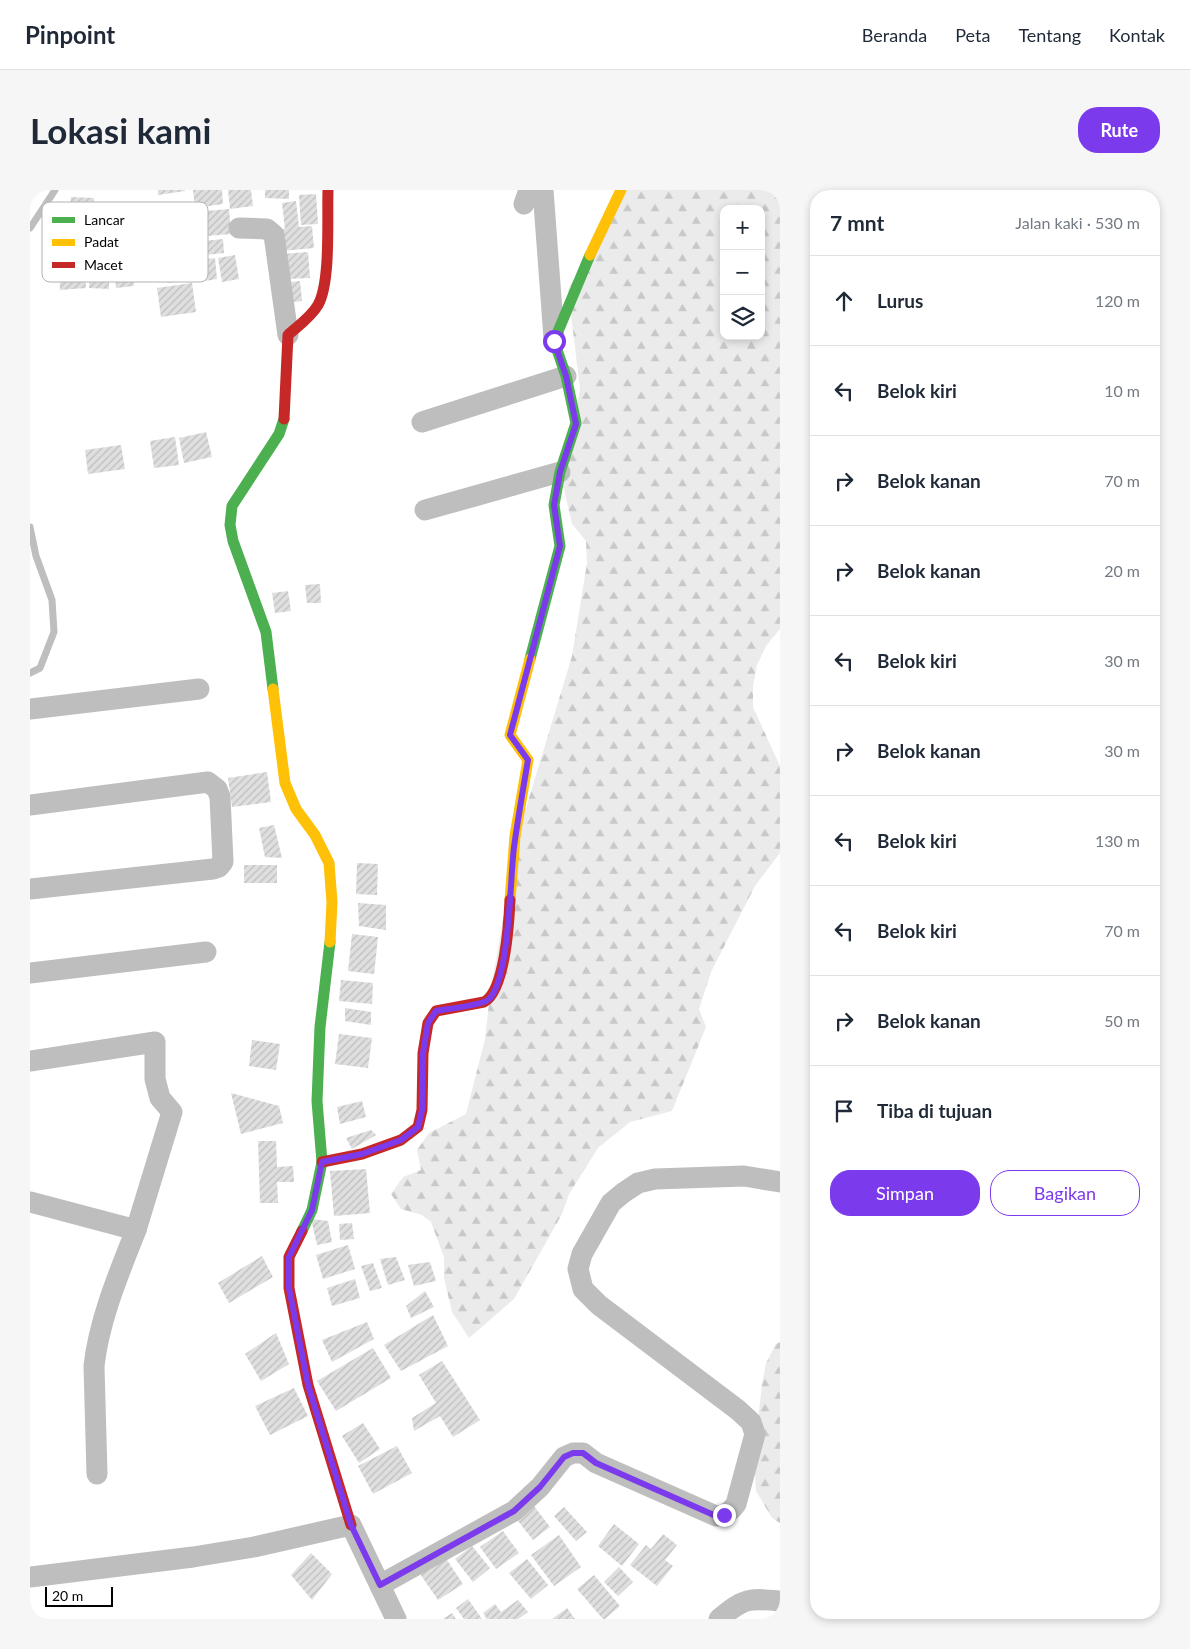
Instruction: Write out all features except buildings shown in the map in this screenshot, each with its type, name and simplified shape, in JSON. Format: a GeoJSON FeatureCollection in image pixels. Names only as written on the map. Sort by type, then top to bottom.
{"type":"FeatureCollection","features":[{"type":"Feature","properties":{"kind":"street"},"geometry":{"type":"LineString","coordinates":[[288,335],[318,305],[323,294],[328,190]]}},
{"type":"Feature","properties":{"kind":"street"},"geometry":{"type":"LineString","coordinates":[[322,1162],[362,1154],[401,1140],[418,1127],[422,1110],[423,1053],[428,1023],[436,1011],[479,1004],[488,1000],[496,990],[504,960],[514,846],[528,760],[510,735],[560,546],[554,505],[560,472],[576,424],[566,376],[554,341],[543,190]]}},
{"type":"Feature","properties":{"kind":"street"},"geometry":{"type":"LineString","coordinates":[[554,341],[600,232],[621,190]]}},
{"type":"Feature","properties":{"kind":"street"},"geometry":{"type":"LineString","coordinates":[[239,228],[267,229],[274,235],[288,335],[284,419],[280,434],[232,506],[230,525],[233,541],[266,632],[285,783],[296,809],[315,836],[328,863],[332,902],[330,944],[320,1027],[316,1101],[322,1162],[312,1210],[289,1257],[289,1288],[308,1385],[351,1525],[396,1619]]}},
{"type":"Feature","properties":{"kind":"street"},"geometry":{"type":"LineString","coordinates":[[422,422],[566,376]]}},
{"type":"Feature","properties":{"kind":"street"},"geometry":{"type":"LineString","coordinates":[[425,510],[560,472]]}},
{"type":"Feature","properties":{"kind":"street"},"geometry":{"type":"LineString","coordinates":[[30,709],[199,690]]}},
{"type":"Feature","properties":{"kind":"street"},"geometry":{"type":"LineString","coordinates":[[30,805],[208,782],[217,789],[220,797],[223,862],[219,867],[213,869],[30,889]]}},
{"type":"Feature","properties":{"kind":"street"},"geometry":{"type":"LineString","coordinates":[[30,973],[206,952]]}},
{"type":"Feature","properties":{"kind":"street"},"geometry":{"type":"LineString","coordinates":[[30,1061],[155,1042],[154,1079],[160,1098],[172,1112],[136,1230],[117,1279],[96,1351],[94,1366],[97,1474]]}},
{"type":"Feature","properties":{"kind":"street"},"geometry":{"type":"LineString","coordinates":[[380,1585],[514,1511],[540,1487],[564,1457],[573,1453],[583,1453],[596,1463],[716,1516],[730,1512],[736,1504],[755,1434],[751,1422],[738,1410],[599,1305],[583,1289],[578,1269],[582,1254],[611,1203],[623,1192],[638,1183],[655,1178],[744,1176],[780,1182]]}},
{"type":"Feature","properties":{"kind":"street"},"geometry":{"type":"LineString","coordinates":[[30,1202],[136,1230]]}},
{"type":"Feature","properties":{"kind":"street"},"geometry":{"type":"LineString","coordinates":[[30,1577],[194,1557],[254,1547],[351,1525]]}},
{"type":"Feature","properties":{"kind":"street"},"geometry":{"type":"LineString","coordinates":[[719,1619],[737,1604],[755,1599],[780,1601]]}},
{"type":"Feature","properties":{"kind":"green space"},"geometry":{"type":"Polygon","coordinates":[[[626,190],[780,190],[780,629],[766,646],[757,665],[753,686],[753,707],[780,766],[780,853],[755,886],[711,972],[699,1009],[706,1027],[672,1111],[630,1122],[598,1148],[569,1194],[562,1214],[514,1299],[469,1338],[452,1312],[444,1278],[444,1257],[431,1222],[422,1215],[401,1209],[391,1194],[403,1177],[421,1170],[417,1150],[429,1133],[466,1114],[485,1039],[490,995],[517,838],[572,656],[587,563],[586,541],[572,524],[563,485],[580,389],[568,290],[626,190]]]}},
{"type":"Feature","properties":{"kind":"green space"},"geometry":{"type":"Polygon","coordinates":[[[780,1342],[780,1523],[772,1518],[756,1491],[754,1454],[766,1363],[776,1344],[780,1342]]]}},
{"type":"Feature","properties":{"kind":"waterway"},"geometry":{"type":"LineString","coordinates":[[47,202],[55,190]]}},
{"type":"Feature","properties":{"kind":"waterway"},"geometry":{"type":"LineString","coordinates":[[30,228],[42,210]]}},
{"type":"Feature","properties":{"kind":"waterway"},"geometry":{"type":"LineString","coordinates":[[30,527],[36,556],[52,600],[54,632],[40,668],[30,673]]}},
{"type":"Feature","properties":{"kind":"traffic: fast"},"geometry":{"type":"LineString","coordinates":[[530,659],[560,546],[554,505],[560,472],[576,423],[566,376],[554,341],[590,255]]}},
{"type":"Feature","properties":{"kind":"traffic: fast"},"geometry":{"type":"LineString","coordinates":[[273,689],[266,632],[233,541],[230,525],[232,506],[279,434],[284,419]]}},
{"type":"Feature","properties":{"kind":"traffic: fast"},"geometry":{"type":"LineString","coordinates":[[302,1231],[312,1210],[322,1162],[317,1101],[320,1027],[330,942]]}},
{"type":"Feature","properties":{"kind":"traffic: slow"},"geometry":{"type":"LineString","coordinates":[[590,255],[621,190]]}},
{"type":"Feature","properties":{"kind":"traffic: slow"},"geometry":{"type":"LineString","coordinates":[[510,900],[515,836],[528,760],[510,735],[530,659]]}},
{"type":"Feature","properties":{"kind":"traffic: slow"},"geometry":{"type":"LineString","coordinates":[[273,689],[285,783],[296,809],[315,835],[329,863],[332,902],[330,942]]}},
{"type":"Feature","properties":{"kind":"traffic: jam"},"geometry":{"type":"LineString","coordinates":[[284,419],[288,335],[318,305],[325,281],[328,249],[328,190]]}},
{"type":"Feature","properties":{"kind":"traffic: jam"},"geometry":{"type":"LineString","coordinates":[[322,1162],[362,1154],[401,1140],[418,1127],[422,1110],[423,1053],[428,1023],[436,1011],[484,1002],[491,995],[497,985],[501,971],[510,900]]}},
{"type":"Feature","properties":{"kind":"traffic: jam"},"geometry":{"type":"LineString","coordinates":[[302,1231],[289,1257],[289,1288],[308,1385],[351,1525]]}},
{"type":"Feature","properties":{"kind":"route"},"geometry":{"type":"LineString","coordinates":[[554,341],[566,376],[576,424],[560,472],[554,505],[560,546],[510,735],[528,760],[514,846],[504,960],[496,990],[488,1000],[479,1004],[457,1006],[436,1011],[428,1023],[423,1053],[422,1110],[418,1127],[401,1140],[362,1154],[322,1162],[312,1210],[289,1257],[289,1288],[308,1385],[351,1525],[380,1585],[514,1511],[540,1487],[564,1457],[573,1453],[583,1453],[596,1463],[716,1516],[724,1515]]}}]}
